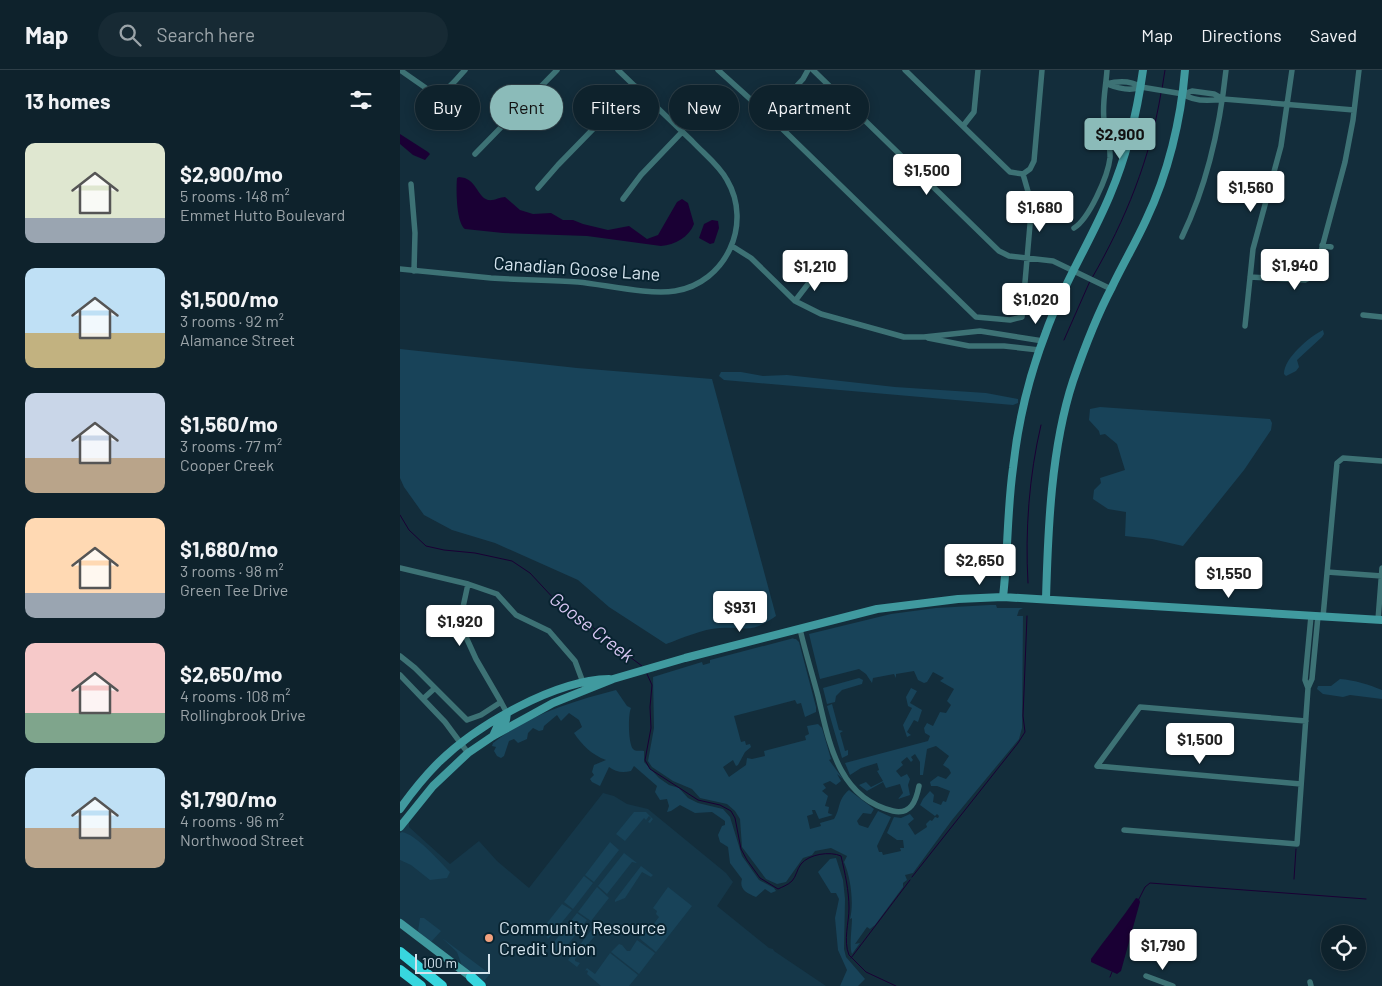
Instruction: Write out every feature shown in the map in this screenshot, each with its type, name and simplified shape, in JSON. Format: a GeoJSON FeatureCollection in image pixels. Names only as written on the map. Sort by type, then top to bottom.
{"type":"FeatureCollection","features":[{"type":"Feature","properties":{"kind":"highway"},"geometry":{"type":"LineString","coordinates":[[400,952],[442,985]]}},
{"type":"Feature","properties":{"kind":"highway"},"geometry":{"type":"LineString","coordinates":[[400,970],[421,986]]}},
{"type":"Feature","properties":{"kind":"highway"},"geometry":{"type":"LineString","coordinates":[[470,977],[482,986]]}},
{"type":"Feature","properties":{"kind":"main road"},"geometry":{"type":"LineString","coordinates":[[1003,597],[1015,453],[1027,389],[1042,341],[1073,270],[1103,211],[1117,176],[1130,136],[1143,70]]}},
{"type":"Feature","properties":{"kind":"main road"},"geometry":{"type":"LineString","coordinates":[[1046,599],[1050,509],[1058,443],[1072,383],[1091,332],[1147,218],[1169,159],[1183,94],[1185,70]]}},
{"type":"Feature","properties":{"kind":"main road"},"geometry":{"type":"LineString","coordinates":[[400,828],[433,786],[468,753],[533,713],[600,680],[613,679],[685,658],[877,609],[958,599],[1003,597],[1380,620]]}},
{"type":"Feature","properties":{"kind":"main road"},"geometry":{"type":"LineString","coordinates":[[400,809],[421,781],[440,761],[461,744],[507,713],[558,690],[585,687]]}},
{"type":"Feature","properties":{"kind":"main road"},"geometry":{"type":"LineString","coordinates":[[493,736],[497,727],[506,720],[507,713]]}},
{"type":"Feature","properties":{"kind":"main road"},"geometry":{"type":"LineString","coordinates":[[400,923],[470,977]]}},
{"type":"Feature","properties":{"kind":"street"},"geometry":{"type":"LineString","coordinates":[[400,70],[438,94],[446,89],[465,70]]}},
{"type":"Feature","properties":{"kind":"street"},"geometry":{"type":"LineString","coordinates":[[475,154],[557,70]]}},
{"type":"Feature","properties":{"kind":"street","name":"Canadian Goose Lane"},"geometry":{"type":"LineString","coordinates":[[618,70],[634,85]]}},
{"type":"Feature","properties":{"kind":"street"},"geometry":{"type":"LineString","coordinates":[[718,70],[749,98]]}},
{"type":"Feature","properties":{"kind":"street"},"geometry":{"type":"LineString","coordinates":[[797,85],[808,70]]}},
{"type":"Feature","properties":{"kind":"street"},"geometry":{"type":"LineString","coordinates":[[813,70],[993,246],[1009,256],[1053,262],[1111,289]]}},
{"type":"Feature","properties":{"kind":"street"},"geometry":{"type":"LineString","coordinates":[[905,70],[1010,172],[1022,174],[1030,169],[1034,161],[1042,70]]}},
{"type":"Feature","properties":{"kind":"street"},"geometry":{"type":"LineString","coordinates":[[963,126],[974,112],[978,70]]}},
{"type":"Feature","properties":{"kind":"street"},"geometry":{"type":"LineString","coordinates":[[1074,228],[1081,224],[1086,216],[1103,181],[1110,159],[1103,114],[1107,70]]}},
{"type":"Feature","properties":{"kind":"street"},"geometry":{"type":"LineString","coordinates":[[1182,236],[1207,167],[1223,99],[1226,70]]}},
{"type":"Feature","properties":{"kind":"street"},"geometry":{"type":"LineString","coordinates":[[1246,326],[1256,232],[1279,155],[1292,70]]}},
{"type":"Feature","properties":{"kind":"street"},"geometry":{"type":"LineString","coordinates":[[1250,277],[1305,280],[1314,274],[1344,167],[1359,70]]}},
{"type":"Feature","properties":{"kind":"street"},"geometry":{"type":"LineString","coordinates":[[1106,84],[1118,81],[1135,84],[1141,87],[1183,94],[1190,99],[1223,99],[1354,110]]}},
{"type":"Feature","properties":{"kind":"street","name":"Canadian Goose Lane"},"geometry":{"type":"LineString","coordinates":[[400,269],[492,278],[578,282],[662,292],[690,287],[703,280],[717,269],[732,246],[738,221],[736,204],[731,187],[722,172],[659,109]]}},
{"type":"Feature","properties":{"kind":"street"},"geometry":{"type":"LineString","coordinates":[[538,188],[592,130]]}},
{"type":"Feature","properties":{"kind":"street"},"geometry":{"type":"LineString","coordinates":[[783,130],[973,315],[992,319],[1020,319],[1022,317],[1031,202],[1022,174]]}},
{"type":"Feature","properties":{"kind":"street"},"geometry":{"type":"LineString","coordinates":[[623,199],[641,175],[682,132]]}},
{"type":"Feature","properties":{"kind":"street"},"geometry":{"type":"LineString","coordinates":[[411,184],[415,233],[414,271]]}},
{"type":"Feature","properties":{"kind":"street"},"geometry":{"type":"LineString","coordinates":[[1322,245],[1331,247]]}},
{"type":"Feature","properties":{"kind":"street"},"geometry":{"type":"LineString","coordinates":[[732,246],[751,258],[795,301],[821,314],[867,325],[893,334],[924,337],[969,346],[1004,346],[1040,350]]}},
{"type":"Feature","properties":{"kind":"street"},"geometry":{"type":"LineString","coordinates":[[795,301],[818,271]]}},
{"type":"Feature","properties":{"kind":"street"},"geometry":{"type":"LineString","coordinates":[[1363,316],[1382,317]]}},
{"type":"Feature","properties":{"kind":"street"},"geometry":{"type":"LineString","coordinates":[[924,337],[980,331],[1042,341]]}},
{"type":"Feature","properties":{"kind":"street"},"geometry":{"type":"LineString","coordinates":[[1124,830],[1297,844],[1308,688],[1312,679],[1317,616],[1327,572],[1337,463],[1343,458],[1382,461]]}},
{"type":"Feature","properties":{"kind":"street"},"geometry":{"type":"LineString","coordinates":[[400,568],[493,592],[516,615],[549,631],[574,662],[585,687]]}},
{"type":"Feature","properties":{"kind":"street"},"geometry":{"type":"LineString","coordinates":[[1380,620],[1382,568]]}},
{"type":"Feature","properties":{"kind":"street"},"geometry":{"type":"LineString","coordinates":[[1327,572],[1382,576]]}},
{"type":"Feature","properties":{"kind":"street"},"geometry":{"type":"LineString","coordinates":[[468,584],[460,621],[476,659],[507,713]]}},
{"type":"Feature","properties":{"kind":"street"},"geometry":{"type":"LineString","coordinates":[[800,629],[830,745],[844,776],[855,789],[869,800],[899,812],[910,809],[914,804],[920,786]]}},
{"type":"Feature","properties":{"kind":"street"},"geometry":{"type":"LineString","coordinates":[[400,656],[416,668],[469,721],[501,702]]}},
{"type":"Feature","properties":{"kind":"street"},"geometry":{"type":"LineString","coordinates":[[400,675],[446,722],[468,753]]}},
{"type":"Feature","properties":{"kind":"street"},"geometry":{"type":"LineString","coordinates":[[424,698],[435,688]]}},
{"type":"Feature","properties":{"kind":"street"},"geometry":{"type":"LineString","coordinates":[[1301,784],[1097,766],[1140,707],[1306,722]]}},
{"type":"Feature","properties":{"kind":"street"},"geometry":{"type":"LineString","coordinates":[[1146,976],[1173,986]]}},
{"type":"Feature","properties":{"kind":"shaded area"},"geometry":{"type":"Polygon","coordinates":[[[400,134],[430,154],[425,160],[413,155],[400,144],[400,134]]]}},
{"type":"Feature","properties":{"kind":"shaded area"},"geometry":{"type":"Polygon","coordinates":[[[457,178],[469,180],[481,195],[488,200],[505,197],[520,210],[533,214],[551,213],[563,220],[573,220],[608,230],[629,226],[647,239],[658,235],[677,202],[682,199],[688,203],[694,224],[689,233],[681,240],[661,246],[587,236],[503,233],[465,229],[460,220],[457,205],[457,178]]]}},
{"type":"Feature","properties":{"kind":"shaded area"},"geometry":{"type":"Polygon","coordinates":[[[712,220],[718,221],[719,228],[714,243],[710,244],[699,238],[704,224],[712,220]]]}},
{"type":"Feature","properties":{"kind":"shaded area"},"geometry":{"type":"Polygon","coordinates":[[[1323,330],[1324,334],[1322,337],[1297,360],[1299,367],[1296,371],[1286,376],[1284,374],[1288,361],[1298,349],[1323,330]]]}},
{"type":"Feature","properties":{"kind":"shaded area"},"geometry":{"type":"Polygon","coordinates":[[[400,349],[577,368],[712,379],[776,616],[754,628],[706,630],[666,644],[609,607],[578,580],[495,543],[452,530],[424,515],[404,487],[400,478],[400,349]]]}},
{"type":"Feature","properties":{"kind":"shaded area"},"geometry":{"type":"Polygon","coordinates":[[[721,372],[741,372],[763,376],[787,375],[895,387],[986,393],[1018,399],[1018,403],[1013,405],[724,380],[719,376],[721,372]]]}},
{"type":"Feature","properties":{"kind":"shaded area"},"geometry":{"type":"Polygon","coordinates":[[[1100,407],[1270,419],[1272,423],[1271,430],[1244,470],[1183,546],[1152,539],[1125,536],[1126,512],[1108,509],[1093,499],[1094,490],[1101,483],[1100,478],[1125,470],[1117,444],[1105,434],[1100,435],[1099,431],[1089,420],[1090,409],[1100,407]]]}},
{"type":"Feature","properties":{"kind":"shaded area"},"geometry":{"type":"Polygon","coordinates":[[[996,605],[997,608],[1023,608],[1019,610],[1017,616],[1023,616],[1022,728],[1019,739],[952,820],[913,873],[905,875],[907,880],[903,883],[903,887],[875,925],[870,929],[867,927],[855,944],[860,943],[852,954],[851,891],[844,862],[847,856],[831,848],[815,851],[812,855],[803,858],[786,882],[777,884],[766,879],[742,847],[740,819],[735,811],[727,804],[700,798],[692,789],[673,781],[652,767],[648,761],[654,728],[653,677],[702,662],[703,665],[710,663],[710,660],[794,638],[799,642],[816,712],[805,717],[801,703],[797,704],[795,700],[734,716],[741,742],[745,741],[746,745],[750,744],[751,747],[745,752],[738,765],[736,766],[733,760],[723,767],[729,777],[746,765],[747,758],[752,759],[765,756],[764,751],[806,740],[805,736],[809,734],[807,726],[818,724],[822,728],[831,759],[829,760],[843,779],[837,774],[841,781],[836,785],[830,781],[823,784],[826,788],[822,791],[828,796],[825,806],[829,807],[828,813],[833,815],[819,819],[815,810],[812,810],[813,814],[807,816],[810,829],[821,826],[820,823],[834,819],[843,797],[849,790],[874,809],[871,814],[863,813],[857,821],[859,825],[868,828],[878,811],[891,817],[877,846],[879,852],[882,852],[883,855],[901,851],[900,848],[904,848],[903,840],[897,840],[887,833],[894,817],[901,818],[910,814],[914,819],[908,824],[915,835],[927,827],[926,824],[930,820],[932,821],[935,817],[938,818],[937,814],[935,816],[920,805],[930,791],[934,795],[933,802],[941,805],[943,801],[946,802],[950,791],[937,786],[931,786],[930,782],[938,776],[946,779],[951,773],[943,765],[949,756],[936,746],[927,749],[923,775],[920,775],[920,762],[915,754],[911,757],[913,760],[911,762],[907,757],[901,762],[903,765],[896,771],[901,777],[907,774],[910,779],[908,785],[910,795],[898,799],[903,793],[900,784],[886,788],[883,782],[867,791],[859,785],[866,782],[871,787],[883,781],[877,771],[879,770],[877,763],[861,768],[850,775],[845,763],[928,741],[930,736],[925,733],[924,728],[927,723],[933,726],[940,712],[946,713],[951,705],[947,701],[954,689],[940,681],[944,678],[933,672],[927,682],[924,683],[918,680],[914,671],[896,674],[896,678],[894,674],[873,678],[872,683],[866,674],[859,669],[820,679],[809,634],[891,614],[936,608],[996,605]]]}},
{"type":"Feature","properties":{"kind":"shaded area"},"geometry":{"type":"Polygon","coordinates":[[[859,678],[863,680],[862,684],[842,690],[836,696],[835,702],[827,704],[823,688],[859,678]]]}},
{"type":"Feature","properties":{"kind":"shaded area"},"geometry":{"type":"Polygon","coordinates":[[[1340,679],[1351,680],[1382,690],[1382,699],[1323,694],[1317,689],[1318,686],[1331,686],[1340,679]]]}},
{"type":"Feature","properties":{"kind":"shaded area"},"geometry":{"type":"Polygon","coordinates":[[[911,688],[917,691],[910,703],[922,710],[918,722],[914,720],[907,732],[911,735],[907,737],[903,725],[912,708],[908,706],[906,697],[911,688]]]}},
{"type":"Feature","properties":{"kind":"shaded area"},"geometry":{"type":"Polygon","coordinates":[[[616,690],[627,706],[631,708],[629,728],[633,749],[644,751],[644,762],[659,778],[669,785],[679,788],[688,798],[698,803],[723,809],[730,817],[742,856],[759,880],[776,891],[771,893],[765,889],[756,897],[742,888],[742,879],[730,863],[728,847],[720,842],[718,835],[722,826],[725,825],[725,821],[712,812],[695,813],[680,805],[667,812],[669,806],[667,799],[660,800],[655,792],[657,786],[634,766],[631,771],[625,772],[609,767],[600,786],[592,782],[590,779],[594,775],[592,772],[594,765],[606,760],[592,752],[577,737],[574,733],[582,727],[579,720],[569,713],[561,721],[557,715],[544,726],[543,730],[539,731],[533,728],[528,733],[527,739],[518,743],[514,739],[509,741],[504,756],[501,758],[494,751],[496,747],[492,746],[493,743],[521,724],[568,704],[616,690]]]}},
{"type":"Feature","properties":{"kind":"shaded area"},"geometry":{"type":"Polygon","coordinates":[[[832,704],[839,730],[843,731],[840,733],[845,751],[848,750],[848,755],[842,758],[827,706],[832,704]]]}},
{"type":"Feature","properties":{"kind":"shaded area"},"geometry":{"type":"Polygon","coordinates":[[[603,793],[614,796],[627,804],[648,809],[726,873],[733,882],[717,906],[769,948],[826,986],[487,986],[400,920],[400,833],[409,821],[409,827],[450,864],[479,841],[497,861],[529,888],[603,793]]]}},
{"type":"Feature","properties":{"kind":"shaded area"},"geometry":{"type":"Polygon","coordinates":[[[634,812],[646,812],[653,819],[650,823],[648,822],[651,818],[649,816],[646,820],[644,818],[625,841],[616,834],[634,812]]]}},
{"type":"Feature","properties":{"kind":"shaded area"},"geometry":{"type":"Polygon","coordinates":[[[402,832],[421,843],[434,855],[450,872],[447,878],[430,880],[411,865],[400,860],[400,833],[402,832]]]}},
{"type":"Feature","properties":{"kind":"shaded area"},"geometry":{"type":"Polygon","coordinates":[[[610,842],[619,850],[594,882],[585,875],[610,842]]]}},
{"type":"Feature","properties":{"kind":"shaded area"},"geometry":{"type":"Polygon","coordinates":[[[624,853],[637,863],[632,862],[607,894],[598,886],[624,853]]]}},
{"type":"Feature","properties":{"kind":"shaded area"},"geometry":{"type":"Polygon","coordinates":[[[836,858],[843,880],[845,899],[844,949],[846,957],[865,979],[858,986],[840,986],[847,970],[838,950],[835,918],[839,899],[836,893],[831,893],[818,872],[830,859],[836,858]]]}},
{"type":"Feature","properties":{"kind":"shaded area"},"geometry":{"type":"Polygon","coordinates":[[[641,866],[653,875],[651,877],[642,872],[625,898],[615,902],[615,900],[641,866]]]}},
{"type":"Feature","properties":{"kind":"shaded area"},"geometry":{"type":"Polygon","coordinates":[[[584,876],[593,883],[573,909],[564,902],[584,876]]]}},
{"type":"Feature","properties":{"kind":"shaded area"},"geometry":{"type":"Polygon","coordinates":[[[597,887],[609,898],[591,921],[578,912],[597,887]]]}},
{"type":"Feature","properties":{"kind":"shaded area"},"geometry":{"type":"Polygon","coordinates":[[[668,887],[692,906],[656,952],[639,938],[646,928],[652,926],[659,917],[656,914],[657,911],[653,908],[668,887]]]}},
{"type":"Feature","properties":{"kind":"shaded area"},"geometry":{"type":"Polygon","coordinates":[[[1136,898],[1140,902],[1121,971],[1117,974],[1091,962],[1091,959],[1136,898]]]}},
{"type":"Feature","properties":{"kind":"shaded area"},"geometry":{"type":"Polygon","coordinates":[[[562,904],[572,910],[548,939],[543,928],[562,904]]]}},
{"type":"Feature","properties":{"kind":"shaded area"},"geometry":{"type":"Polygon","coordinates":[[[577,913],[587,920],[562,952],[565,955],[564,957],[551,946],[577,913]]]}},
{"type":"Feature","properties":{"kind":"shaded area"},"geometry":{"type":"Polygon","coordinates":[[[420,918],[424,918],[441,931],[431,942],[418,931],[420,918]]]}},
{"type":"Feature","properties":{"kind":"shaded area"},"geometry":{"type":"Polygon","coordinates":[[[596,924],[600,927],[600,930],[575,959],[575,961],[580,963],[577,967],[568,960],[596,924]]]}},
{"type":"Feature","properties":{"kind":"shaded area"},"geometry":{"type":"Polygon","coordinates":[[[442,938],[490,974],[485,980],[480,981],[462,966],[457,952],[442,938]]]}},
{"type":"Feature","properties":{"kind":"shaded area"},"geometry":{"type":"Polygon","coordinates":[[[637,940],[655,953],[639,974],[611,952],[619,944],[627,951],[630,951],[637,940]]]}},
{"type":"Feature","properties":{"kind":"shaded area"},"geometry":{"type":"Polygon","coordinates":[[[610,953],[638,975],[629,986],[601,986],[587,974],[588,971],[584,972],[587,968],[595,974],[610,953]]]}},
{"type":"Feature","properties":{"kind":"waterway"},"geometry":{"type":"LineString","coordinates":[[1162,89],[1165,70]]}},
{"type":"Feature","properties":{"kind":"waterway"},"geometry":{"type":"LineString","coordinates":[[1092,278],[1116,233],[1135,188],[1150,141],[1161,93]]}},
{"type":"Feature","properties":{"kind":"waterway"},"geometry":{"type":"LineString","coordinates":[[1064,340],[1090,281]]}},
{"type":"Feature","properties":{"kind":"waterway"},"geometry":{"type":"LineString","coordinates":[[1028,583],[1029,504],[1033,464],[1041,425]]}},
{"type":"Feature","properties":{"kind":"waterway","name":"Goose Creek"},"geometry":{"type":"LineString","coordinates":[[400,515],[409,530],[426,546],[475,553],[512,561],[530,573],[556,601],[568,605],[606,639],[642,666]]}},
{"type":"Feature","properties":{"kind":"waterway"},"geometry":{"type":"LineString","coordinates":[[912,877],[1025,732],[1023,716],[1027,616]]}},
{"type":"Feature","properties":{"kind":"waterway","name":"Goose Creek"},"geometry":{"type":"LineString","coordinates":[[647,674],[652,685],[651,728],[645,760],[650,769],[698,800],[720,805],[731,811],[735,818],[741,849],[747,860],[760,878],[778,889],[792,881],[798,868],[809,858],[826,854],[841,856],[848,895],[849,914],[846,937],[849,955],[866,972],[896,986]]}},
{"type":"Feature","properties":{"kind":"waterway"},"geometry":{"type":"LineString","coordinates":[[1294,879],[1296,849]]}},
{"type":"Feature","properties":{"kind":"waterway"},"geometry":{"type":"LineString","coordinates":[[851,958],[910,880]]}},
{"type":"Feature","properties":{"kind":"waterway"},"geometry":{"type":"LineString","coordinates":[[1139,899],[1145,887],[1150,883],[1366,899]]}},
{"type":"Feature","properties":{"kind":"waterway"},"geometry":{"type":"LineString","coordinates":[[1110,977],[1112,972]]}},
{"type":"Feature","properties":{"kind":"place","name":"Community Resource Credit Union"},"geometry":{"type":"Point","coordinates":[489,938]}}]}
